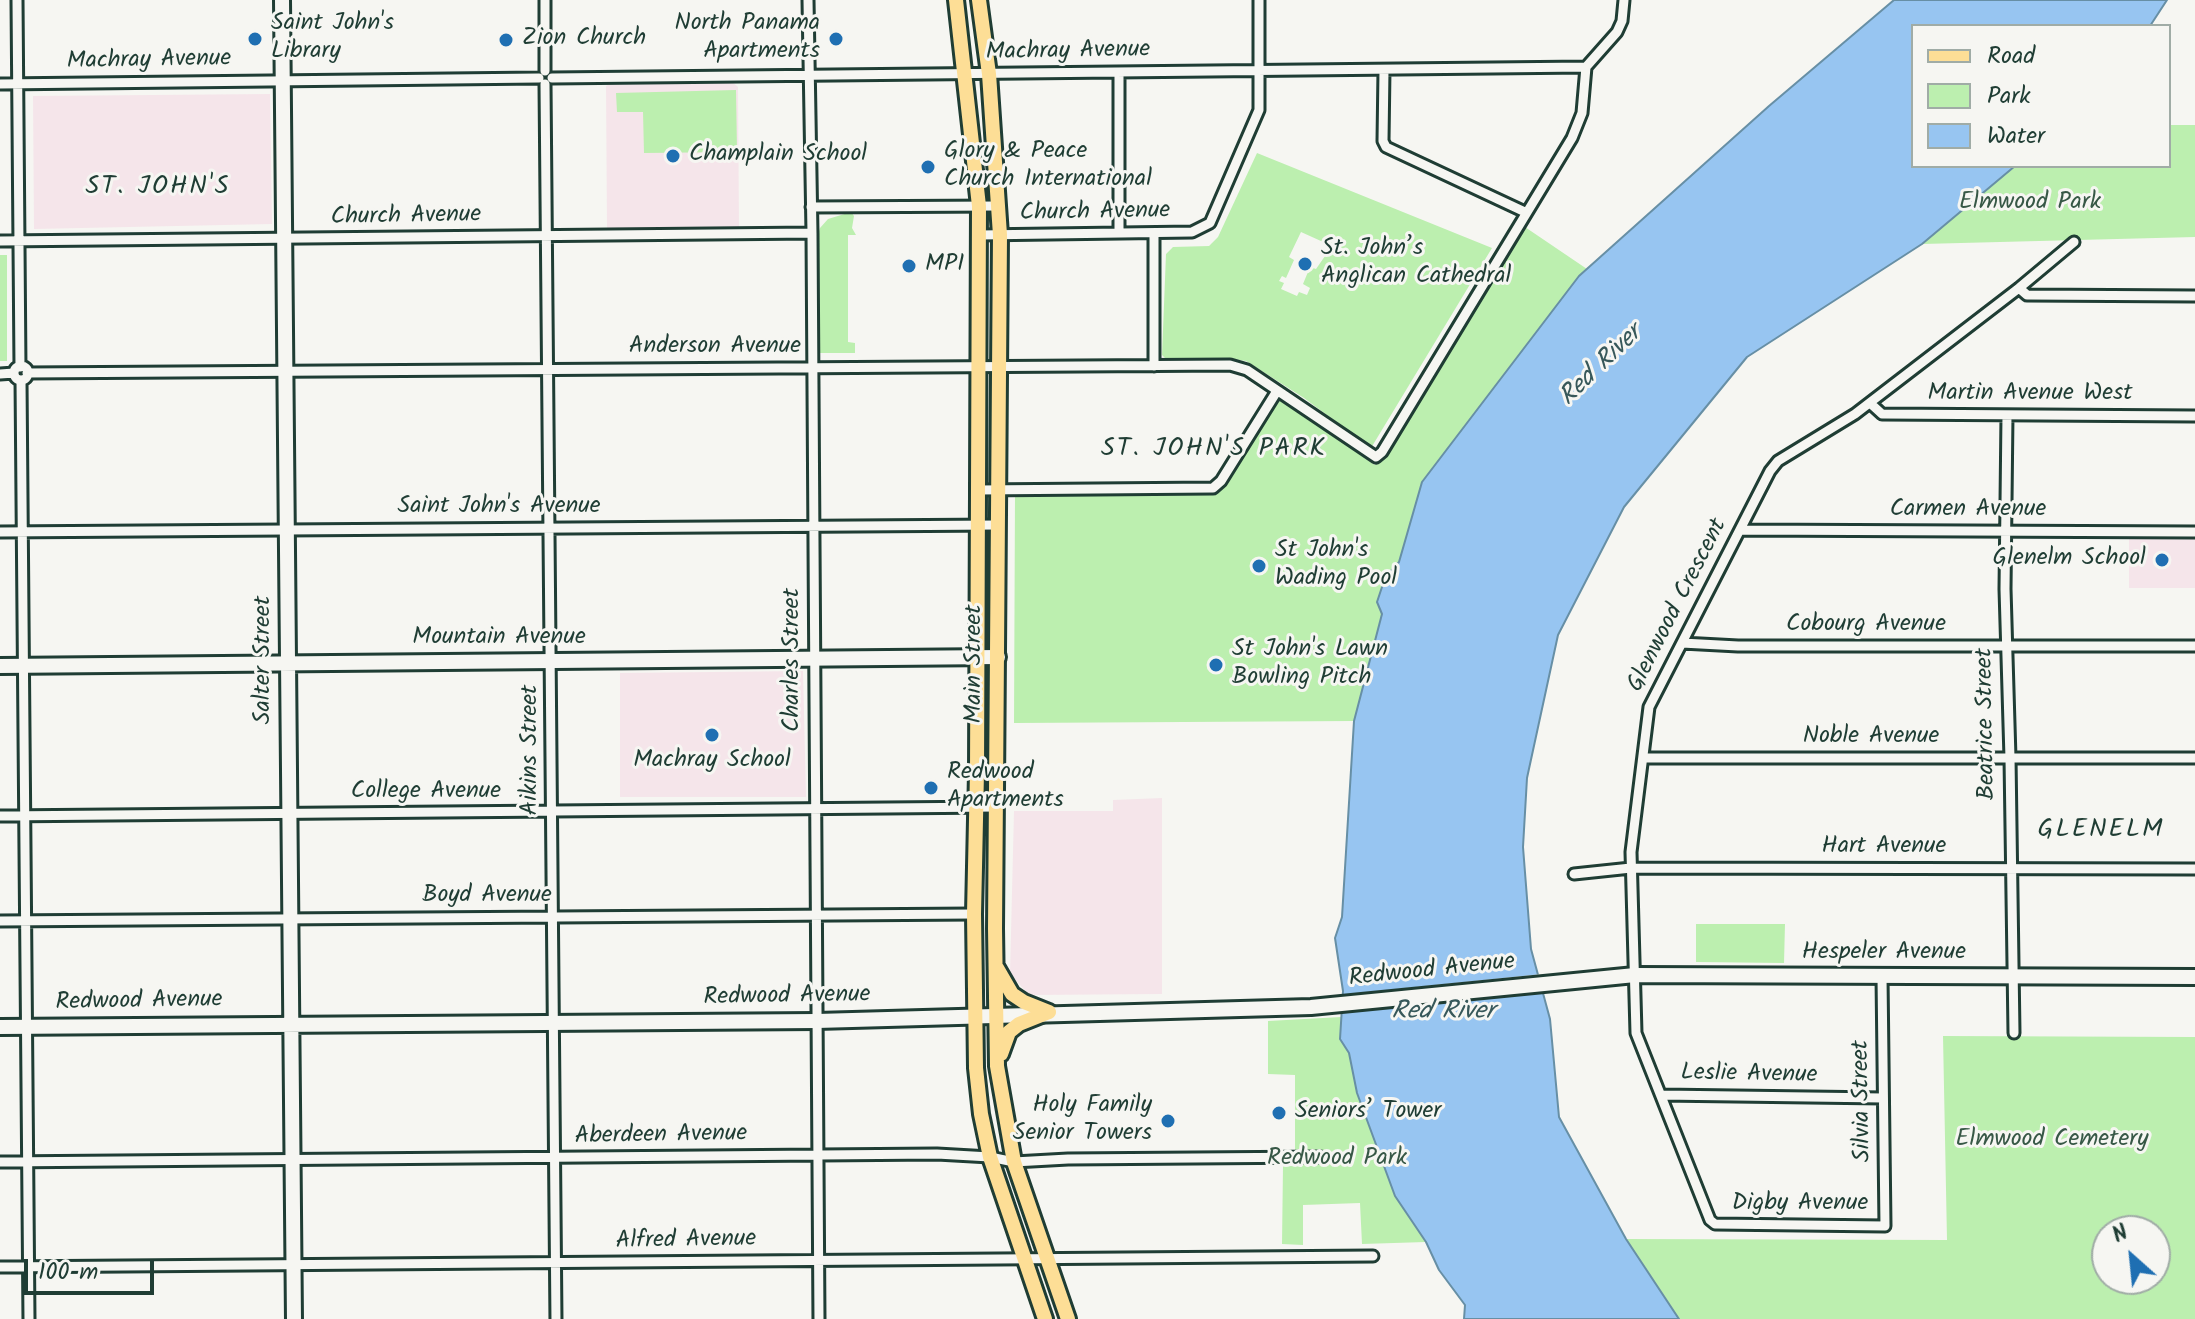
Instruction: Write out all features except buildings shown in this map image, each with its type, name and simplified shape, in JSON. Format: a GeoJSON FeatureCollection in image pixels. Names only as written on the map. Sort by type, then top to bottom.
{"type":"FeatureCollection","features":[{"type":"Feature","properties":{"kind":"main road","name":"Salter Street"},"geometry":{"type":"LineString","coordinates":[[282,0],[287,814],[294,1319]]}},
{"type":"Feature","properties":{"kind":"main road","name":"Main Street"},"geometry":{"type":"LineString","coordinates":[[956,0],[979,206],[974,914],[976,1068],[990,1157],[1045,1319]]}},
{"type":"Feature","properties":{"kind":"main road","name":"Main Street"},"geometry":{"type":"LineString","coordinates":[[979,0],[989,74],[1000,235],[997,1066],[1003,1114],[1014,1162],[1068,1319]]}},
{"type":"Feature","properties":{"kind":"main road","name":"Mountain Avenue"},"geometry":{"type":"LineString","coordinates":[[0,666],[998,657]]}},
{"type":"Feature","properties":{"kind":"main road"},"geometry":{"type":"LineString","coordinates":[[995,963],[1012,994],[1049,1012]]}},
{"type":"Feature","properties":{"kind":"main road","name":"Hespeler Avenue"},"geometry":{"type":"LineString","coordinates":[[1572,980],[1635,975],[2195,977]]}},
{"type":"Feature","properties":{"kind":"main road","name":"Redwood Avenue"},"geometry":{"type":"LineString","coordinates":[[0,1027],[817,1021],[1049,1012],[1311,1007],[1572,980]]}},
{"type":"Feature","properties":{"kind":"main road"},"geometry":{"type":"LineString","coordinates":[[997,1066],[1009,1032],[1019,1024],[1049,1012]]}},
{"type":"Feature","properties":{"kind":"street"},"geometry":{"type":"LineString","coordinates":[[17,0],[30,1161],[29,1319]]}},
{"type":"Feature","properties":{"kind":"street","name":"Aikins Street"},"geometry":{"type":"LineString","coordinates":[[545,0],[556,1319]]}},
{"type":"Feature","properties":{"kind":"street","name":"Charles Street"},"geometry":{"type":"LineString","coordinates":[[808,0],[819,1319]]}},
{"type":"Feature","properties":{"kind":"street"},"geometry":{"type":"LineString","coordinates":[[1259,0],[1259,71]]}},
{"type":"Feature","properties":{"kind":"street"},"geometry":{"type":"LineString","coordinates":[[1384,70],[1383,141],[1386,147],[1525,212],[1572,138],[1582,113],[1586,67],[1617,32],[1622,21],[1624,0]]}},
{"type":"Feature","properties":{"kind":"street","name":"Machray Avenue"},"geometry":{"type":"LineString","coordinates":[[0,84],[1586,67]]}},
{"type":"Feature","properties":{"kind":"street","name":"Church Avenue"},"geometry":{"type":"LineString","coordinates":[[979,235],[1192,232],[1210,223],[1259,110],[1259,71]]}},
{"type":"Feature","properties":{"kind":"street"},"geometry":{"type":"LineString","coordinates":[[1119,73],[1119,232]]}},
{"type":"Feature","properties":{"kind":"street","name":"Church Avenue"},"geometry":{"type":"LineString","coordinates":[[811,207],[999,206]]}},
{"type":"Feature","properties":{"kind":"street","name":"Anderson Avenue"},"geometry":{"type":"LineString","coordinates":[[0,374],[1230,365],[1247,370],[1376,457],[1382,452],[1525,212]]}},
{"type":"Feature","properties":{"kind":"street","name":"Church Avenue"},"geometry":{"type":"LineString","coordinates":[[0,241],[812,233]]}},
{"type":"Feature","properties":{"kind":"street"},"geometry":{"type":"LineString","coordinates":[[1154,233],[1154,366]]}},
{"type":"Feature","properties":{"kind":"street","name":"Glenwood Crescent"},"geometry":{"type":"LineString","coordinates":[[1715,1224],[1710,1220],[1636,1033],[1631,852],[1649,707],[1770,471],[1778,461],[1870,403],[2074,242]]}},
{"type":"Feature","properties":{"kind":"street"},"geometry":{"type":"LineString","coordinates":[[2019,288],[2027,295],[2195,296]]}},
{"type":"Feature","properties":{"kind":"street"},"geometry":{"type":"LineString","coordinates":[[978,490],[1213,488],[1221,481],[1277,391]]}},
{"type":"Feature","properties":{"kind":"street","name":"Martin Avenue West"},"geometry":{"type":"LineString","coordinates":[[1870,403],[1882,414],[2195,416]]}},
{"type":"Feature","properties":{"kind":"street","name":"Beatrice Street"},"geometry":{"type":"LineString","coordinates":[[2007,415],[2005,531],[2014,1033]]}},
{"type":"Feature","properties":{"kind":"street","name":"Saint John's Avenue"},"geometry":{"type":"LineString","coordinates":[[0,532],[998,525]]}},
{"type":"Feature","properties":{"kind":"street","name":"Carmen Avenue"},"geometry":{"type":"LineString","coordinates":[[1740,530],[2195,532]]}},
{"type":"Feature","properties":{"kind":"street","name":"Cobourg Avenue"},"geometry":{"type":"LineString","coordinates":[[1682,643],[1738,646],[2195,646]]}},
{"type":"Feature","properties":{"kind":"street","name":"Noble Avenue"},"geometry":{"type":"LineString","coordinates":[[1643,758],[2195,758]]}},
{"type":"Feature","properties":{"kind":"street","name":"College Avenue"},"geometry":{"type":"LineString","coordinates":[[0,816],[997,807]]}},
{"type":"Feature","properties":{"kind":"street","name":"Hart Avenue"},"geometry":{"type":"LineString","coordinates":[[1574,874],[1631,868],[2195,869]]}},
{"type":"Feature","properties":{"kind":"street","name":"Boyd Avenue"},"geometry":{"type":"LineString","coordinates":[[0,921],[974,914]]}},
{"type":"Feature","properties":{"kind":"street","name":"Silvia Street"},"geometry":{"type":"LineString","coordinates":[[1882,977],[1885,1226]]}},
{"type":"Feature","properties":{"kind":"street","name":"Leslie Avenue"},"geometry":{"type":"LineString","coordinates":[[1661,1095],[1883,1098]]}},
{"type":"Feature","properties":{"kind":"street","name":"Aberdeen Avenue"},"geometry":{"type":"LineString","coordinates":[[0,1162],[937,1154],[990,1157],[1014,1162],[1321,1157]]}},
{"type":"Feature","properties":{"kind":"street","name":"Digby Avenue"},"geometry":{"type":"LineString","coordinates":[[1715,1224],[1885,1226]]}},
{"type":"Feature","properties":{"kind":"street","name":"Alfred Avenue"},"geometry":{"type":"LineString","coordinates":[[0,1267],[1373,1256]]}},
{"type":"Feature","properties":{"kind":"shaded area","name":"Champlain School"},"geometry":{"type":"Polygon","coordinates":[[[731,81],[738,87],[739,228],[610,231],[607,228],[606,86],[613,82],[731,81]]]}},
{"type":"Feature","properties":{"kind":"shaded area"},"geometry":{"type":"Polygon","coordinates":[[[270,94],[272,224],[34,229],[33,96],[270,94]]]}},
{"type":"Feature","properties":{"kind":"shaded area","name":"Glenelm School"},"geometry":{"type":"Polygon","coordinates":[[[2129,531],[2195,531],[2195,588],[2129,588],[2129,531]]]}},
{"type":"Feature","properties":{"kind":"shaded area","name":"Machray School"},"geometry":{"type":"Polygon","coordinates":[[[803,671],[806,797],[620,797],[620,673],[803,671]]]}},
{"type":"Feature","properties":{"kind":"shaded area"},"geometry":{"type":"Polygon","coordinates":[[[1162,798],[1162,994],[1029,995],[1010,974],[1014,811],[1113,811],[1113,800],[1162,798]]]}},
{"type":"Feature","properties":{"kind":"green space"},"geometry":{"type":"Polygon","coordinates":[[[736,90],[737,152],[644,153],[643,112],[617,112],[616,93],[736,90]]]}},
{"type":"Feature","properties":{"kind":"green space","name":"Elmwood Park"},"geometry":{"type":"Polygon","coordinates":[[[2171,125],[2195,125],[2195,237],[1922,244],[2013,168],[2171,168],[2171,125]]]}},
{"type":"Feature","properties":{"kind":"green space"},"geometry":{"type":"Polygon","coordinates":[[[1257,153],[1492,248],[1371,448],[1304,398],[1246,361],[1167,360],[1162,355],[1166,254],[1173,247],[1209,246],[1218,237],[1257,153]],[[1301,232],[1289,257],[1294,260],[1286,278],[1282,276],[1279,281],[1284,283],[1281,289],[1297,296],[1299,292],[1307,295],[1310,288],[1303,284],[1310,267],[1316,269],[1332,246],[1301,232]]]}},
{"type":"Feature","properties":{"kind":"green space"},"geometry":{"type":"Polygon","coordinates":[[[851,212],[854,216],[852,228],[856,235],[848,235],[848,342],[855,343],[855,353],[818,353],[817,237],[828,219],[851,212]]]}},
{"type":"Feature","properties":{"kind":"green space"},"geometry":{"type":"Polygon","coordinates":[[[1522,225],[1587,269],[1422,482],[1399,562],[1385,578],[1377,602],[1382,614],[1354,721],[1014,723],[1015,495],[1215,492],[1279,398],[1375,465],[1522,225]]]}},
{"type":"Feature","properties":{"kind":"green space"},"geometry":{"type":"Polygon","coordinates":[[[0,255],[7,255],[7,361],[0,361],[0,255]]]}},
{"type":"Feature","properties":{"kind":"green space"},"geometry":{"type":"Polygon","coordinates":[[[1696,924],[1785,924],[1784,963],[1696,962],[1696,924]]]}},
{"type":"Feature","properties":{"kind":"green space","name":"Redwood Park"},"geometry":{"type":"Polygon","coordinates":[[[1341,1017],[1340,1039],[1349,1053],[1357,1093],[1395,1196],[1426,1242],[1362,1244],[1360,1203],[1303,1205],[1303,1245],[1282,1244],[1283,1166],[1295,1166],[1295,1075],[1268,1074],[1268,1021],[1341,1017]]]}},
{"type":"Feature","properties":{"kind":"green space","name":"Elmwood Cemetery"},"geometry":{"type":"Polygon","coordinates":[[[1943,1036],[2195,1037],[2195,1319],[1679,1319],[1626,1239],[1947,1240],[1943,1036]]]}},
{"type":"Feature","properties":{"kind":"water","name":"Red River"},"geometry":{"type":"Polygon","coordinates":[[[1894,0],[2167,0],[2151,24],[1911,24],[1911,168],[2013,168],[1922,244],[1747,357],[1624,507],[1558,635],[1527,778],[1523,847],[1531,949],[1550,1019],[1559,1117],[1626,1239],[1679,1319],[1464,1319],[1465,1305],[1439,1270],[1426,1242],[1395,1196],[1357,1093],[1349,1053],[1340,1039],[1343,991],[1335,938],[1342,917],[1354,721],[1382,614],[1377,602],[1385,578],[1399,562],[1422,482],[1579,276],[1769,106],[1894,0]]]}},
{"type":"Feature","properties":{"kind":"pier"},"geometry":{"type":"Polygon","coordinates":[[[1542,974],[1547,992],[1429,1004],[1425,1008],[1420,1004],[1337,1012],[1338,995],[1542,974]]]}},
{"type":"Feature","properties":{"kind":"place","name":"Saint John's Library"},"geometry":{"type":"Point","coordinates":[255,39]}},
{"type":"Feature","properties":{"kind":"place","name":"North Panama Apartments"},"geometry":{"type":"Point","coordinates":[836,39]}},
{"type":"Feature","properties":{"kind":"place","name":"Zion Church"},"geometry":{"type":"Point","coordinates":[506,40]}},
{"type":"Feature","properties":{"kind":"place","name":"Champlain School"},"geometry":{"type":"Point","coordinates":[673,156]}},
{"type":"Feature","properties":{"kind":"place","name":"Glory & Peace Church International"},"geometry":{"type":"Point","coordinates":[928,167]}},
{"type":"Feature","properties":{"kind":"place","name":"St. John’s Anglican Cathedral"},"geometry":{"type":"Point","coordinates":[1305,264]}},
{"type":"Feature","properties":{"kind":"place","name":"MPI"},"geometry":{"type":"Point","coordinates":[909,266]}},
{"type":"Feature","properties":{"kind":"place","name":"Glenelm School"},"geometry":{"type":"Point","coordinates":[2162,560]}},
{"type":"Feature","properties":{"kind":"place","name":"St John's Wading Pool"},"geometry":{"type":"Point","coordinates":[1259,566]}},
{"type":"Feature","properties":{"kind":"place","name":"St John's Lawn Bowling Pitch"},"geometry":{"type":"Point","coordinates":[1216,665]}},
{"type":"Feature","properties":{"kind":"place","name":"Machray School"},"geometry":{"type":"Point","coordinates":[712,735]}},
{"type":"Feature","properties":{"kind":"place","name":"Redwood Apartments"},"geometry":{"type":"Point","coordinates":[931,788]}},
{"type":"Feature","properties":{"kind":"place","name":"Seniors’ Tower"},"geometry":{"type":"Point","coordinates":[1279,1113]}},
{"type":"Feature","properties":{"kind":"place","name":"Holy Family Senior Towers"},"geometry":{"type":"Point","coordinates":[1168,1121]}},
{"type":"Feature","properties":{"kind":"district","name":"ST. JOHN'S"},"geometry":{"type":"Point","coordinates":[158,189]}},
{"type":"Feature","properties":{"kind":"district","name":"ST. JOHN'S PARK"},"geometry":{"type":"Point","coordinates":[1214,451]}},
{"type":"Feature","properties":{"kind":"district","name":"GLENELM"},"geometry":{"type":"Point","coordinates":[2101,832]}}]}
